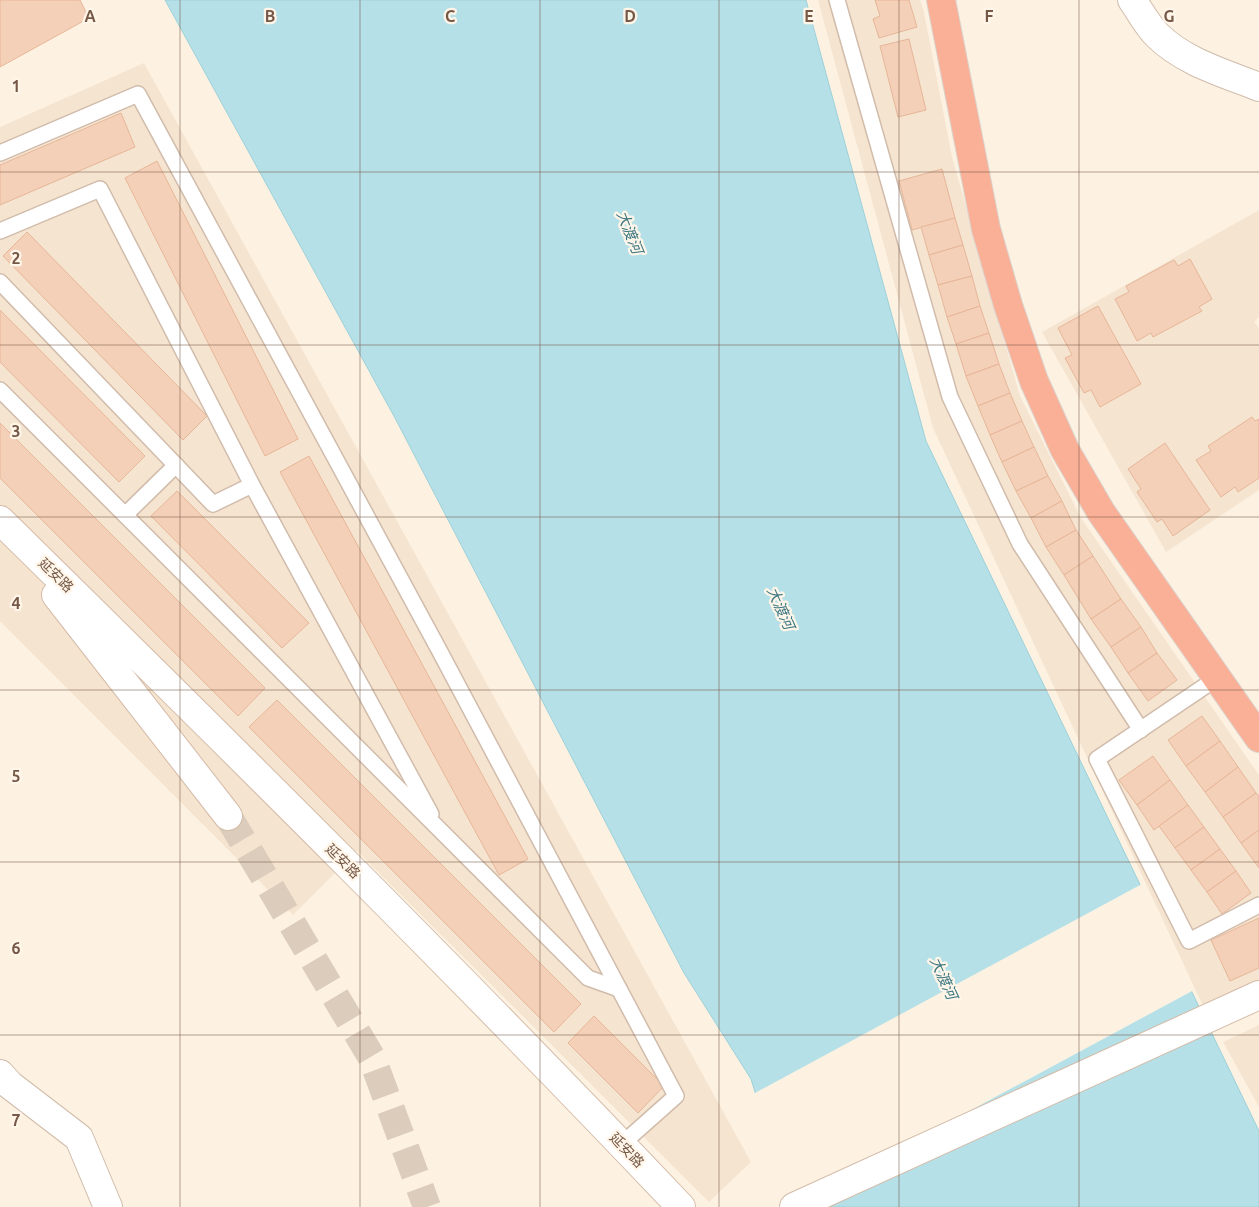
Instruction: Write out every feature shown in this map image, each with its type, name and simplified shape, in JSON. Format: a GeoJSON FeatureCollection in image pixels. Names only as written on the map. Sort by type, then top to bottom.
{"type":"FeatureCollection","features":[{"type":"Feature","properties":{"kind":"highway"},"geometry":{"type":"LineString","coordinates":[[941,0],[986,229],[1008,305],[1034,381],[1065,450],[1101,512],[1259,738]]}},
{"type":"Feature","properties":{"kind":"main road"},"geometry":{"type":"LineString","coordinates":[[1132,0],[1155,33],[1169,46],[1194,62],[1259,87]]}},
{"type":"Feature","properties":{"kind":"main road"},"geometry":{"type":"LineString","coordinates":[[0,522],[228,816]]}},
{"type":"Feature","properties":{"kind":"main road","name":"延安路"},"geometry":{"type":"LineString","coordinates":[[0,522],[215,731],[550,1070],[681,1207]]}},
{"type":"Feature","properties":{"kind":"main road"},"geometry":{"type":"LineString","coordinates":[[794,1207],[1250,1000]]}},
{"type":"Feature","properties":{"kind":"main road"},"geometry":{"type":"LineString","coordinates":[[0,1074],[10,1085],[79,1138],[108,1207]]}},
{"type":"Feature","properties":{"kind":"lane"},"geometry":{"type":"LineString","coordinates":[[838,0],[950,397],[1020,544],[1140,730]]}},
{"type":"Feature","properties":{"kind":"lane"},"geometry":{"type":"LineString","coordinates":[[0,153],[138,94],[438,648],[676,1096],[622,1144]]}},
{"type":"Feature","properties":{"kind":"lane"},"geometry":{"type":"LineString","coordinates":[[0,231],[100,189],[252,485],[439,828]]}},
{"type":"Feature","properties":{"kind":"lane"},"geometry":{"type":"LineString","coordinates":[[0,282],[213,504],[252,485]]}},
{"type":"Feature","properties":{"kind":"lane"},"geometry":{"type":"LineString","coordinates":[[0,390],[588,978],[619,989]]}},
{"type":"Feature","properties":{"kind":"lane"},"geometry":{"type":"LineString","coordinates":[[125,515],[176,465]]}},
{"type":"Feature","properties":{"kind":"lane"},"geometry":{"type":"LineString","coordinates":[[1217,678],[1097,760],[1189,941],[1259,905]]}},
{"type":"Feature","properties":{"kind":"shaded area"},"geometry":{"type":"Polygon","coordinates":[[[818,0],[920,0],[924,12],[952,157],[1020,396],[1081,518],[1259,775],[1259,982],[1203,1006],[933,428],[818,0]]]}},
{"type":"Feature","properties":{"kind":"shaded area"},"geometry":{"type":"Polygon","coordinates":[[[144,63],[751,1162],[709,1202],[357,851],[293,915],[0,621],[0,127],[144,63]]]}},
{"type":"Feature","properties":{"kind":"shaded area"},"geometry":{"type":"Polygon","coordinates":[[[1259,210],[1259,317],[1254,322],[1259,328],[1259,490],[1166,552],[1042,332],[1259,210]]]}},
{"type":"Feature","properties":{"kind":"shaded area"},"geometry":{"type":"Polygon","coordinates":[[[1259,1025],[1259,1107],[1223,1042],[1259,1025]]]}},
{"type":"Feature","properties":{"kind":"water","name":"大渡河"},"geometry":{"type":"Polygon","coordinates":[[[165,0],[806,0],[926,441],[1259,1131],[1259,1207],[803,1207],[780,1174],[751,1079],[684,973],[395,418],[165,0]]]}},
{"type":"Feature","properties":{"kind":"pier"},"geometry":{"type":"Polygon","coordinates":[[[1142,884],[1194,990],[797,1204],[777,1175],[753,1094],[1142,884]]]}},
{"type":"Feature","properties":{"kind":"building"},"geometry":{"type":"Polygon","coordinates":[[[0,0],[80,0],[89,18],[0,67],[0,0]]]}},
{"type":"Feature","properties":{"kind":"building"},"geometry":{"type":"Polygon","coordinates":[[[875,0],[909,0],[917,27],[879,38],[873,19],[880,16],[875,0]]]}},
{"type":"Feature","properties":{"kind":"building"},"geometry":{"type":"Polygon","coordinates":[[[909,39],[926,110],[898,117],[880,46],[909,39]]]}},
{"type":"Feature","properties":{"kind":"building"},"geometry":{"type":"Polygon","coordinates":[[[121,113],[135,147],[0,205],[0,165],[121,113]]]}},
{"type":"Feature","properties":{"kind":"building"},"geometry":{"type":"Polygon","coordinates":[[[157,161],[298,439],[265,456],[125,178],[157,161]]]}},
{"type":"Feature","properties":{"kind":"building"},"geometry":{"type":"Polygon","coordinates":[[[942,169],[955,218],[912,230],[899,181],[942,169]]]}},
{"type":"Feature","properties":{"kind":"building"},"geometry":{"type":"Polygon","coordinates":[[[955,218],[963,245],[929,255],[921,227],[955,218]]]}},
{"type":"Feature","properties":{"kind":"building"},"geometry":{"type":"Polygon","coordinates":[[[27,232],[207,416],[183,440],[3,256],[27,232]]]}},
{"type":"Feature","properties":{"kind":"building"},"geometry":{"type":"Polygon","coordinates":[[[963,245],[972,276],[938,285],[929,255],[963,245]]]}},
{"type":"Feature","properties":{"kind":"building"},"geometry":{"type":"Polygon","coordinates":[[[1190,259],[1212,299],[1199,307],[1202,311],[1153,337],[1151,333],[1137,341],[1115,299],[1129,292],[1126,286],[1174,260],[1178,266],[1190,259]]]}},
{"type":"Feature","properties":{"kind":"building"},"geometry":{"type":"Polygon","coordinates":[[[972,276],[980,306],[947,317],[938,285],[972,276]]]}},
{"type":"Feature","properties":{"kind":"building"},"geometry":{"type":"Polygon","coordinates":[[[980,306],[989,333],[956,344],[947,317],[980,306]]]}},
{"type":"Feature","properties":{"kind":"building"},"geometry":{"type":"Polygon","coordinates":[[[1098,306],[1141,384],[1100,407],[1091,390],[1084,393],[1065,358],[1072,355],[1058,328],[1098,306]]]}},
{"type":"Feature","properties":{"kind":"building"},"geometry":{"type":"Polygon","coordinates":[[[0,310],[145,456],[119,482],[0,362],[0,310]]]}},
{"type":"Feature","properties":{"kind":"building"},"geometry":{"type":"Polygon","coordinates":[[[989,333],[999,364],[966,376],[956,344],[989,333]]]}},
{"type":"Feature","properties":{"kind":"building"},"geometry":{"type":"Polygon","coordinates":[[[999,364],[1010,393],[978,406],[966,376],[999,364]]]}},
{"type":"Feature","properties":{"kind":"building"},"geometry":{"type":"Polygon","coordinates":[[[1010,393],[1022,421],[990,435],[978,406],[1010,393]]]}},
{"type":"Feature","properties":{"kind":"building"},"geometry":{"type":"Polygon","coordinates":[[[1252,417],[1255,421],[1259,419],[1259,478],[1238,492],[1235,487],[1221,497],[1196,460],[1211,451],[1208,446],[1252,417]]]}},
{"type":"Feature","properties":{"kind":"building"},"geometry":{"type":"Polygon","coordinates":[[[1022,421],[1034,447],[1002,462],[990,435],[1022,421]]]}},
{"type":"Feature","properties":{"kind":"building"},"geometry":{"type":"Polygon","coordinates":[[[0,423],[265,688],[238,716],[0,478],[0,423]]]}},
{"type":"Feature","properties":{"kind":"building"},"geometry":{"type":"Polygon","coordinates":[[[1165,443],[1210,510],[1173,536],[1162,519],[1157,522],[1137,492],[1141,489],[1128,469],[1165,443]]]}},
{"type":"Feature","properties":{"kind":"building"},"geometry":{"type":"Polygon","coordinates":[[[1034,447],[1048,476],[1016,491],[1002,462],[1034,447]]]}},
{"type":"Feature","properties":{"kind":"building"},"geometry":{"type":"Polygon","coordinates":[[[309,456],[528,859],[499,875],[280,472],[309,456]]]}},
{"type":"Feature","properties":{"kind":"building"},"geometry":{"type":"Polygon","coordinates":[[[1048,476],[1062,501],[1031,518],[1016,491],[1048,476]]]}},
{"type":"Feature","properties":{"kind":"building"},"geometry":{"type":"Polygon","coordinates":[[[177,491],[309,623],[282,648],[151,516],[177,491]]]}},
{"type":"Feature","properties":{"kind":"building"},"geometry":{"type":"Polygon","coordinates":[[[1062,501],[1076,530],[1046,547],[1031,518],[1062,501]]]}},
{"type":"Feature","properties":{"kind":"building"},"geometry":{"type":"Polygon","coordinates":[[[1076,530],[1093,556],[1064,575],[1046,547],[1076,530]]]}},
{"type":"Feature","properties":{"kind":"building"},"geometry":{"type":"Polygon","coordinates":[[[1093,556],[1121,599],[1091,619],[1064,575],[1093,556]]]}},
{"type":"Feature","properties":{"kind":"building"},"geometry":{"type":"Polygon","coordinates":[[[1121,599],[1141,627],[1111,647],[1091,619],[1121,599]]]}},
{"type":"Feature","properties":{"kind":"building"},"geometry":{"type":"Polygon","coordinates":[[[1141,627],[1157,653],[1128,673],[1111,647],[1141,627]]]}},
{"type":"Feature","properties":{"kind":"building"},"geometry":{"type":"Polygon","coordinates":[[[1157,653],[1177,680],[1148,701],[1128,673],[1157,653]]]}},
{"type":"Feature","properties":{"kind":"building"},"geometry":{"type":"Polygon","coordinates":[[[277,700],[581,1004],[554,1032],[249,727],[277,700]]]}},
{"type":"Feature","properties":{"kind":"building"},"geometry":{"type":"Polygon","coordinates":[[[1202,716],[1220,741],[1186,766],[1168,740],[1202,716]]]}},
{"type":"Feature","properties":{"kind":"building"},"geometry":{"type":"Polygon","coordinates":[[[1220,741],[1238,767],[1205,792],[1186,766],[1220,741]]]}},
{"type":"Feature","properties":{"kind":"building"},"geometry":{"type":"Polygon","coordinates":[[[1153,756],[1170,780],[1137,805],[1119,780],[1153,756]]]}},
{"type":"Feature","properties":{"kind":"building"},"geometry":{"type":"Polygon","coordinates":[[[1238,767],[1256,793],[1223,817],[1205,792],[1238,767]]]}},
{"type":"Feature","properties":{"kind":"building"},"geometry":{"type":"Polygon","coordinates":[[[1170,780],[1188,805],[1154,830],[1137,805],[1170,780]]]}},
{"type":"Feature","properties":{"kind":"building"},"geometry":{"type":"Polygon","coordinates":[[[1256,793],[1259,796],[1259,830],[1241,843],[1223,817],[1256,793]]]}},
{"type":"Feature","properties":{"kind":"building"},"geometry":{"type":"Polygon","coordinates":[[[1188,805],[1204,827],[1175,848],[1159,826],[1188,805]]]}},
{"type":"Feature","properties":{"kind":"building"},"geometry":{"type":"Polygon","coordinates":[[[1204,827],[1220,849],[1191,870],[1175,848],[1204,827]]]}},
{"type":"Feature","properties":{"kind":"building"},"geometry":{"type":"Polygon","coordinates":[[[1259,830],[1259,868],[1241,843],[1259,830]]]}},
{"type":"Feature","properties":{"kind":"building"},"geometry":{"type":"Polygon","coordinates":[[[1220,849],[1236,871],[1207,892],[1191,870],[1220,849]]]}},
{"type":"Feature","properties":{"kind":"building"},"geometry":{"type":"Polygon","coordinates":[[[1236,871],[1251,893],[1222,914],[1207,892],[1236,871]]]}},
{"type":"Feature","properties":{"kind":"building"},"geometry":{"type":"Polygon","coordinates":[[[1259,918],[1259,968],[1230,981],[1211,940],[1259,918]]]}},
{"type":"Feature","properties":{"kind":"building"},"geometry":{"type":"Polygon","coordinates":[[[594,1016],[664,1086],[638,1113],[568,1043],[594,1016]]]}},
{"type":"Feature","properties":{"kind":"tunnel"},"geometry":{"type":"LineString","coordinates":[[228,816],[372,1058],[427,1207]]}}]}
